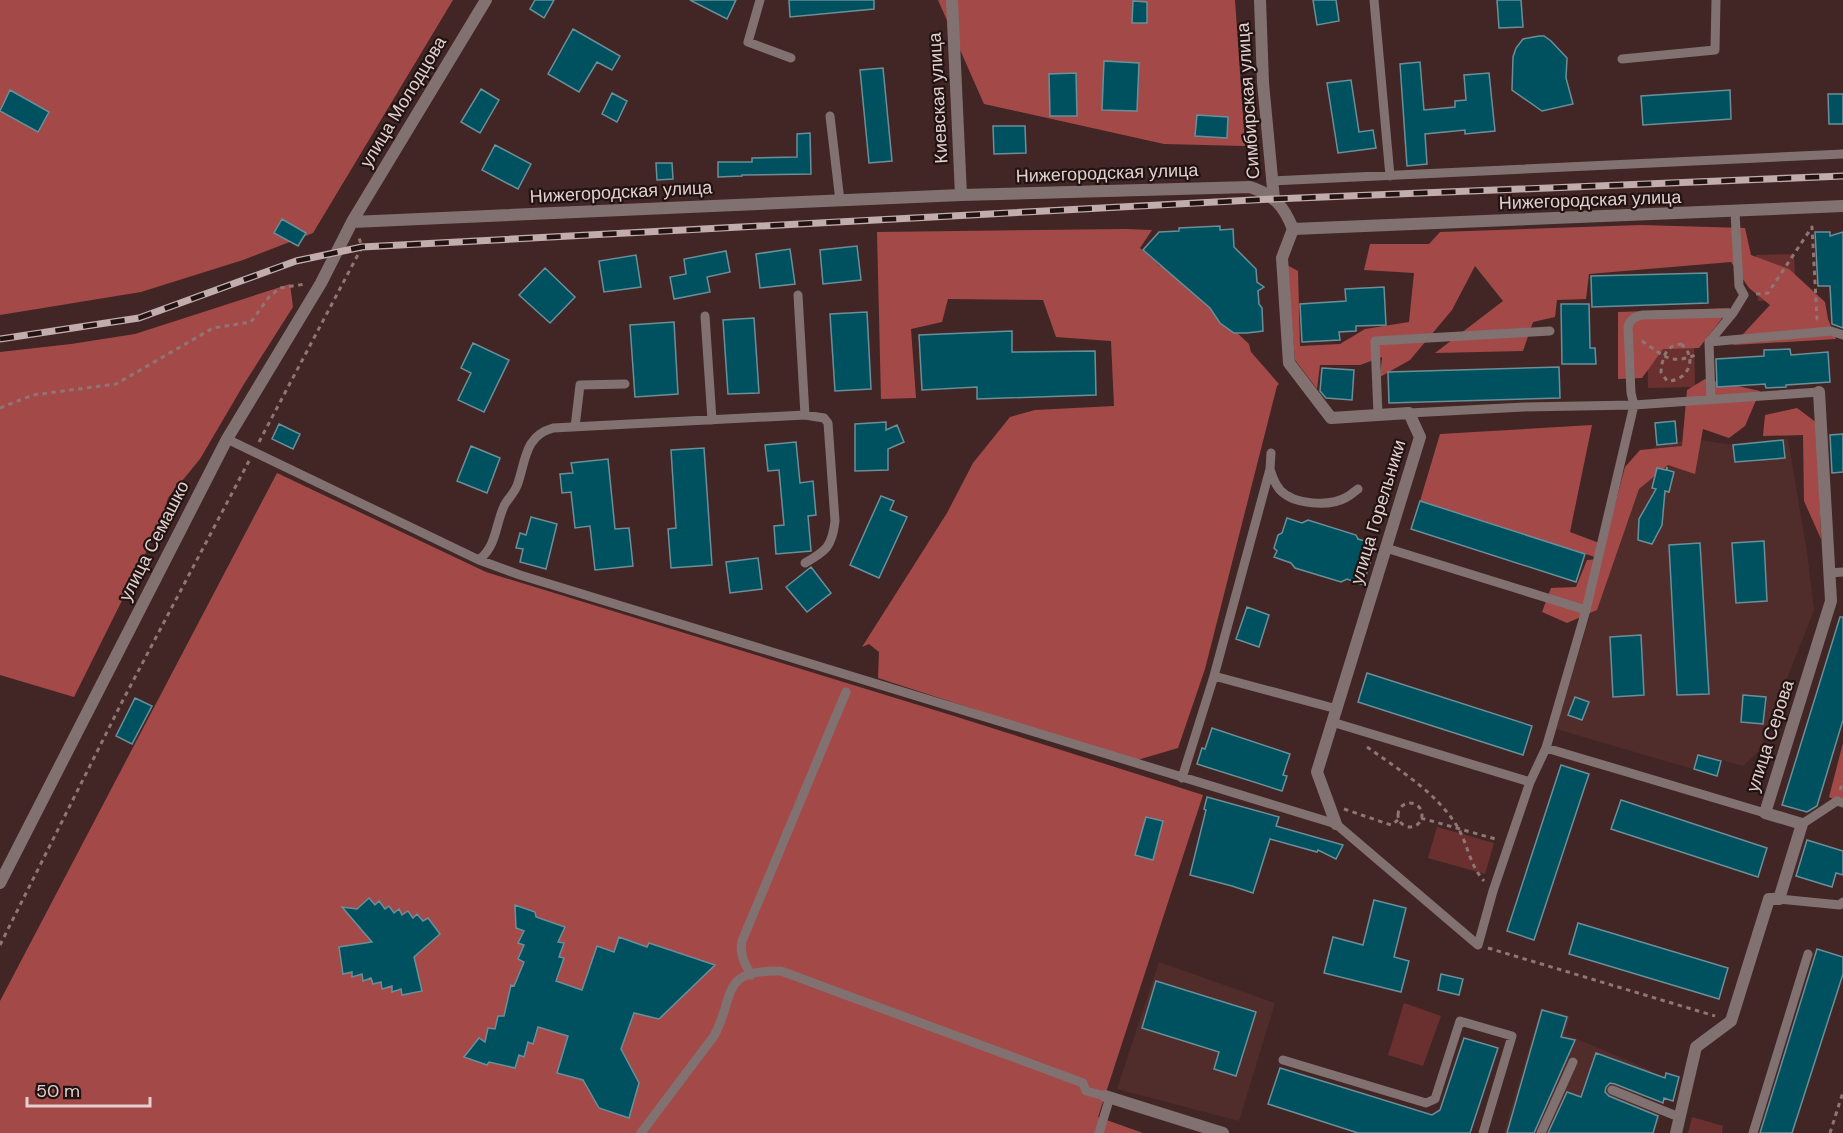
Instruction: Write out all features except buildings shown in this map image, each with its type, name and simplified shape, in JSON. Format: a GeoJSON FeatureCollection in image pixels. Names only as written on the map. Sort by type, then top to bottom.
{"type":"FeatureCollection","features":[{"type":"Feature","properties":{"kind":"street","name":"улица Молодцова"},"geometry":{"type":"LineString","coordinates":[[352,222],[486,0]]}},
{"type":"Feature","properties":{"kind":"street","name":"Киевская улица"},"geometry":{"type":"LineString","coordinates":[[952,0],[961,195]]}},
{"type":"Feature","properties":{"kind":"street","name":"Симбирская улица"},"geometry":{"type":"LineString","coordinates":[[1260,0],[1263,83],[1274,199]]}},
{"type":"Feature","properties":{"kind":"street","name":"Нижегородская улица"},"geometry":{"type":"LineString","coordinates":[[352,222],[961,195],[1250,187],[1274,199]]}},
{"type":"Feature","properties":{"kind":"street"},"geometry":{"type":"LineString","coordinates":[[1274,199],[1287,213],[1293,229]]}},
{"type":"Feature","properties":{"kind":"street","name":"Нижегородская улица"},"geometry":{"type":"LineString","coordinates":[[1293,229],[1843,206]]}},
{"type":"Feature","properties":{"kind":"street","name":"улица Семашко"},"geometry":{"type":"LineString","coordinates":[[0,884],[227,440],[321,283],[352,222]]}},
{"type":"Feature","properties":{"kind":"street","name":"улица Горельники"},"geometry":{"type":"LineString","coordinates":[[1293,229],[1282,258],[1289,363],[1331,418],[1409,413],[1420,437],[1317,772],[1336,824]]}},
{"type":"Feature","properties":{"kind":"street","name":"улица Серова"},"geometry":{"type":"LineString","coordinates":[[1802,824],[1765,813],[1829,608],[1819,392]]}},
{"type":"Feature","properties":{"kind":"street"},"geometry":{"type":"LineString","coordinates":[[1676,1133],[1696,1047],[1731,1021],[1769,898],[1779,899],[1802,824]]}},
{"type":"Feature","properties":{"kind":"street"},"geometry":{"type":"LineString","coordinates":[[1108,1096],[1223,1133]]}},
{"type":"Feature","properties":{"kind":"lane"},"geometry":{"type":"LineString","coordinates":[[760,0],[748,42],[791,58]]}},
{"type":"Feature","properties":{"kind":"lane"},"geometry":{"type":"LineString","coordinates":[[1374,0],[1390,176]]}},
{"type":"Feature","properties":{"kind":"lane"},"geometry":{"type":"LineString","coordinates":[[1622,59],[1715,50],[1716,0]]}},
{"type":"Feature","properties":{"kind":"lane"},"geometry":{"type":"LineString","coordinates":[[830,116],[840,201]]}},
{"type":"Feature","properties":{"kind":"lane"},"geometry":{"type":"LineString","coordinates":[[1271,181],[1843,154]]}},
{"type":"Feature","properties":{"kind":"lane"},"geometry":{"type":"LineString","coordinates":[[1711,398],[1709,342],[1733,313],[1744,295],[1739,286],[1735,212]]}},
{"type":"Feature","properties":{"kind":"lane"},"geometry":{"type":"LineString","coordinates":[[798,295],[805,415]]}},
{"type":"Feature","properties":{"kind":"lane"},"geometry":{"type":"LineString","coordinates":[[227,440],[479,560],[520,575],[1336,824],[1478,945],[1493,891],[1530,782],[1546,748],[1586,610],[1634,405],[1631,393],[1628,332],[1630,321],[1642,315],[1733,313]]}},
{"type":"Feature","properties":{"kind":"lane"},"geometry":{"type":"LineString","coordinates":[[705,316],[712,420]]}},
{"type":"Feature","properties":{"kind":"lane"},"geometry":{"type":"LineString","coordinates":[[1378,415],[1375,341],[1550,331]]}},
{"type":"Feature","properties":{"kind":"lane"},"geometry":{"type":"LineString","coordinates":[[1709,342],[1831,331],[1843,335]]}},
{"type":"Feature","properties":{"kind":"lane"},"geometry":{"type":"LineString","coordinates":[[575,427],[580,385],[625,384]]}},
{"type":"Feature","properties":{"kind":"lane"},"geometry":{"type":"LineString","coordinates":[[1409,413],[1524,407],[1634,405],[1819,392]]}},
{"type":"Feature","properties":{"kind":"lane"},"geometry":{"type":"LineString","coordinates":[[479,560],[491,547],[505,504],[514,494],[532,441],[544,431],[553,428],[805,415],[824,418],[828,423],[835,521],[830,545],[824,552],[805,563]]}},
{"type":"Feature","properties":{"kind":"lane"},"geometry":{"type":"LineString","coordinates":[[1182,778],[1214,676],[1270,469],[1271,453]]}},
{"type":"Feature","properties":{"kind":"lane"},"geometry":{"type":"LineString","coordinates":[[1270,469],[1281,491],[1309,503],[1329,503],[1346,498],[1358,489]]}},
{"type":"Feature","properties":{"kind":"lane"},"geometry":{"type":"LineString","coordinates":[[1386,548],[1586,610]]}},
{"type":"Feature","properties":{"kind":"lane"},"geometry":{"type":"LineString","coordinates":[[1829,573],[1843,572]]}},
{"type":"Feature","properties":{"kind":"lane"},"geometry":{"type":"LineString","coordinates":[[1214,676],[1337,709]]}},
{"type":"Feature","properties":{"kind":"lane"},"geometry":{"type":"LineString","coordinates":[[751,975],[742,956],[742,942],[846,692]]}},
{"type":"Feature","properties":{"kind":"lane"},"geometry":{"type":"LineString","coordinates":[[1332,722],[1530,782]]}},
{"type":"Feature","properties":{"kind":"lane"},"geometry":{"type":"LineString","coordinates":[[1546,748],[1765,813]]}},
{"type":"Feature","properties":{"kind":"lane"},"geometry":{"type":"LineString","coordinates":[[1802,824],[1837,801],[1843,803]]}},
{"type":"Feature","properties":{"kind":"lane"},"geometry":{"type":"LineString","coordinates":[[1779,899],[1840,905],[1843,902]]}},
{"type":"Feature","properties":{"kind":"lane"},"geometry":{"type":"LineString","coordinates":[[1753,1133],[1808,954]]}},
{"type":"Feature","properties":{"kind":"lane"},"geometry":{"type":"LineString","coordinates":[[641,1133],[714,1036],[720,1025],[732,986],[741,978],[763,971],[781,972],[1083,1083],[1086,1091],[1108,1096],[1099,1133]]}},
{"type":"Feature","properties":{"kind":"lane"},"geometry":{"type":"LineString","coordinates":[[1283,1060],[1426,1103],[1435,1099],[1460,1021],[1512,1036],[1483,1133]]}},
{"type":"Feature","properties":{"kind":"lane"},"geometry":{"type":"LineString","coordinates":[[1541,1133],[1573,1062]]}},
{"type":"Feature","properties":{"kind":"lane"},"geometry":{"type":"LineString","coordinates":[[1612,1090],[1679,1117]]}},
{"type":"Feature","properties":{"kind":"path"},"geometry":{"type":"LineString","coordinates":[[1744,295],[1768,293],[1812,227],[1817,319]]}},
{"type":"Feature","properties":{"kind":"path"},"geometry":{"type":"LineString","coordinates":[[0,945],[123,700],[362,247]]}},
{"type":"Feature","properties":{"kind":"path"},"geometry":{"type":"LineString","coordinates":[[0,408],[33,395],[116,384],[213,328],[251,322],[269,297],[280,288],[321,283]]}},
{"type":"Feature","properties":{"kind":"path"},"geometry":{"type":"LineString","coordinates":[[1628,332],[1664,358],[1671,360],[1689,358],[1702,352],[1709,342]]}},
{"type":"Feature","properties":{"kind":"path"},"geometry":{"type":"LineString","coordinates":[[1681,344],[1686,348],[1689,358],[1685,375],[1674,381],[1667,381],[1661,372],[1664,358],[1670,348],[1681,344]]}},
{"type":"Feature","properties":{"kind":"path"},"geometry":{"type":"LineString","coordinates":[[1361,742],[1430,794],[1449,814],[1458,828],[1475,872],[1493,891]]}},
{"type":"Feature","properties":{"kind":"path"},"geometry":{"type":"LineString","coordinates":[[1407,803],[1419,807],[1422,814],[1417,825],[1409,827],[1398,820],[1400,807],[1407,803]]}},
{"type":"Feature","properties":{"kind":"path"},"geometry":{"type":"LineString","coordinates":[[1329,805],[1391,825],[1398,820]]}},
{"type":"Feature","properties":{"kind":"path"},"geometry":{"type":"LineString","coordinates":[[1421,818],[1510,843]]}},
{"type":"Feature","properties":{"kind":"path"},"geometry":{"type":"LineString","coordinates":[[1478,945],[1731,1021]]}},
{"type":"Feature","properties":{"kind":"path"},"geometry":{"type":"LineString","coordinates":[[1830,1133],[1843,1092]]}},
{"type":"Feature","properties":{"kind":"shaded area"},"geometry":{"type":"Polygon","coordinates":[[[0,0],[453,0],[313,233],[243,260],[141,292],[0,315],[0,0]]]}},
{"type":"Feature","properties":{"kind":"shaded area"},"geometry":{"type":"Polygon","coordinates":[[[938,0],[1235,0],[1245,146],[1164,144],[984,104],[938,0]]]}},
{"type":"Feature","properties":{"kind":"shaded area"},"geometry":{"type":"Polygon","coordinates":[[[1641,225],[1745,228],[1751,255],[1789,269],[1825,302],[1828,319],[1836,339],[1733,345],[1770,305],[1749,288],[1731,262],[1589,274],[1586,299],[1557,300],[1555,317],[1533,322],[1523,351],[1435,353],[1503,301],[1475,266],[1452,310],[1410,360],[1380,377],[1382,357],[1360,365],[1320,365],[1317,389],[1295,360],[1287,265],[1298,271],[1300,346],[1340,344],[1365,329],[1409,322],[1414,273],[1364,270],[1370,244],[1429,244],[1440,232],[1641,225]]]}},
{"type":"Feature","properties":{"kind":"shaded area"},"geometry":{"type":"Polygon","coordinates":[[[1152,230],[1140,248],[1160,266],[1163,263],[1249,344],[1251,352],[1279,384],[1205,669],[1178,748],[1134,761],[878,678],[879,652],[869,644],[862,647],[947,513],[973,463],[1010,417],[1035,410],[1114,406],[1111,341],[1056,337],[1043,300],[948,299],[942,322],[911,329],[916,398],[881,399],[877,232],[1152,230]]]}},
{"type":"Feature","properties":{"kind":"shaded area"},"geometry":{"type":"Polygon","coordinates":[[[1794,254],[1796,299],[1758,301],[1756,255],[1794,254]]]}},
{"type":"Feature","properties":{"kind":"shaded area"},"geometry":{"type":"Polygon","coordinates":[[[290,284],[293,307],[200,459],[168,498],[162,520],[74,697],[0,675],[0,352],[135,334],[290,284]]]}},
{"type":"Feature","properties":{"kind":"shaded area"},"geometry":{"type":"Polygon","coordinates":[[[1730,308],[1699,348],[1663,349],[1642,378],[1618,379],[1618,312],[1730,308]]]}},
{"type":"Feature","properties":{"kind":"shaded area"},"geometry":{"type":"Polygon","coordinates":[[[1694,336],[1695,387],[1648,388],[1647,337],[1694,336]]]}},
{"type":"Feature","properties":{"kind":"shaded area"},"geometry":{"type":"Polygon","coordinates":[[[1705,379],[1760,391],[1745,426],[1729,438],[1703,429],[1695,474],[1668,465],[1639,489],[1597,610],[1567,623],[1542,612],[1551,588],[1576,587],[1587,560],[1600,559],[1625,467],[1640,450],[1682,446],[1687,390],[1705,379]]]}},
{"type":"Feature","properties":{"kind":"shaded area"},"geometry":{"type":"Polygon","coordinates":[[[1797,408],[1817,423],[1821,539],[1804,501],[1803,435],[1763,436],[1765,415],[1797,408]]]}},
{"type":"Feature","properties":{"kind":"shaded area"},"geometry":{"type":"Polygon","coordinates":[[[1592,425],[1570,532],[1602,544],[1598,558],[1420,501],[1440,434],[1592,425]]]}},
{"type":"Feature","properties":{"kind":"shaded area"},"geometry":{"type":"Polygon","coordinates":[[[1686,438],[1733,445],[1788,439],[1814,610],[1758,752],[1743,766],[1722,760],[1717,776],[1556,729],[1637,459],[1657,445],[1677,443],[1686,438]]]}},
{"type":"Feature","properties":{"kind":"shaded area"},"geometry":{"type":"Polygon","coordinates":[[[277,473],[486,572],[1203,795],[1098,1117],[1143,1133],[0,1133],[0,1001],[277,473]]]}},
{"type":"Feature","properties":{"kind":"shaded area"},"geometry":{"type":"Polygon","coordinates":[[[1843,743],[1843,804],[1829,797],[1843,743]]]}},
{"type":"Feature","properties":{"kind":"shaded area"},"geometry":{"type":"Polygon","coordinates":[[[1437,827],[1494,843],[1485,874],[1428,858],[1437,827]]]}},
{"type":"Feature","properties":{"kind":"shaded area"},"geometry":{"type":"Polygon","coordinates":[[[1159,962],[1275,1003],[1239,1121],[1117,1089],[1159,962]]]}},
{"type":"Feature","properties":{"kind":"shaded area"},"geometry":{"type":"Polygon","coordinates":[[[1404,1003],[1441,1016],[1423,1066],[1388,1055],[1404,1003]]]}},
{"type":"Feature","properties":{"kind":"shaded area"},"geometry":{"type":"Polygon","coordinates":[[[1541,1008],[1570,1016],[1564,1035],[1652,1071],[1642,1098],[1663,1106],[1654,1133],[1504,1133],[1541,1008]]]}},
{"type":"Feature","properties":{"kind":"shaded area"},"geometry":{"type":"Polygon","coordinates":[[[1692,1117],[1723,1126],[1722,1133],[1688,1133],[1692,1117]]]}},
{"type":"Feature","properties":{"kind":"railway"},"geometry":{"type":"LineString","coordinates":[[0,339],[139,318],[296,261],[362,247],[1274,199],[1843,176]]}}]}
